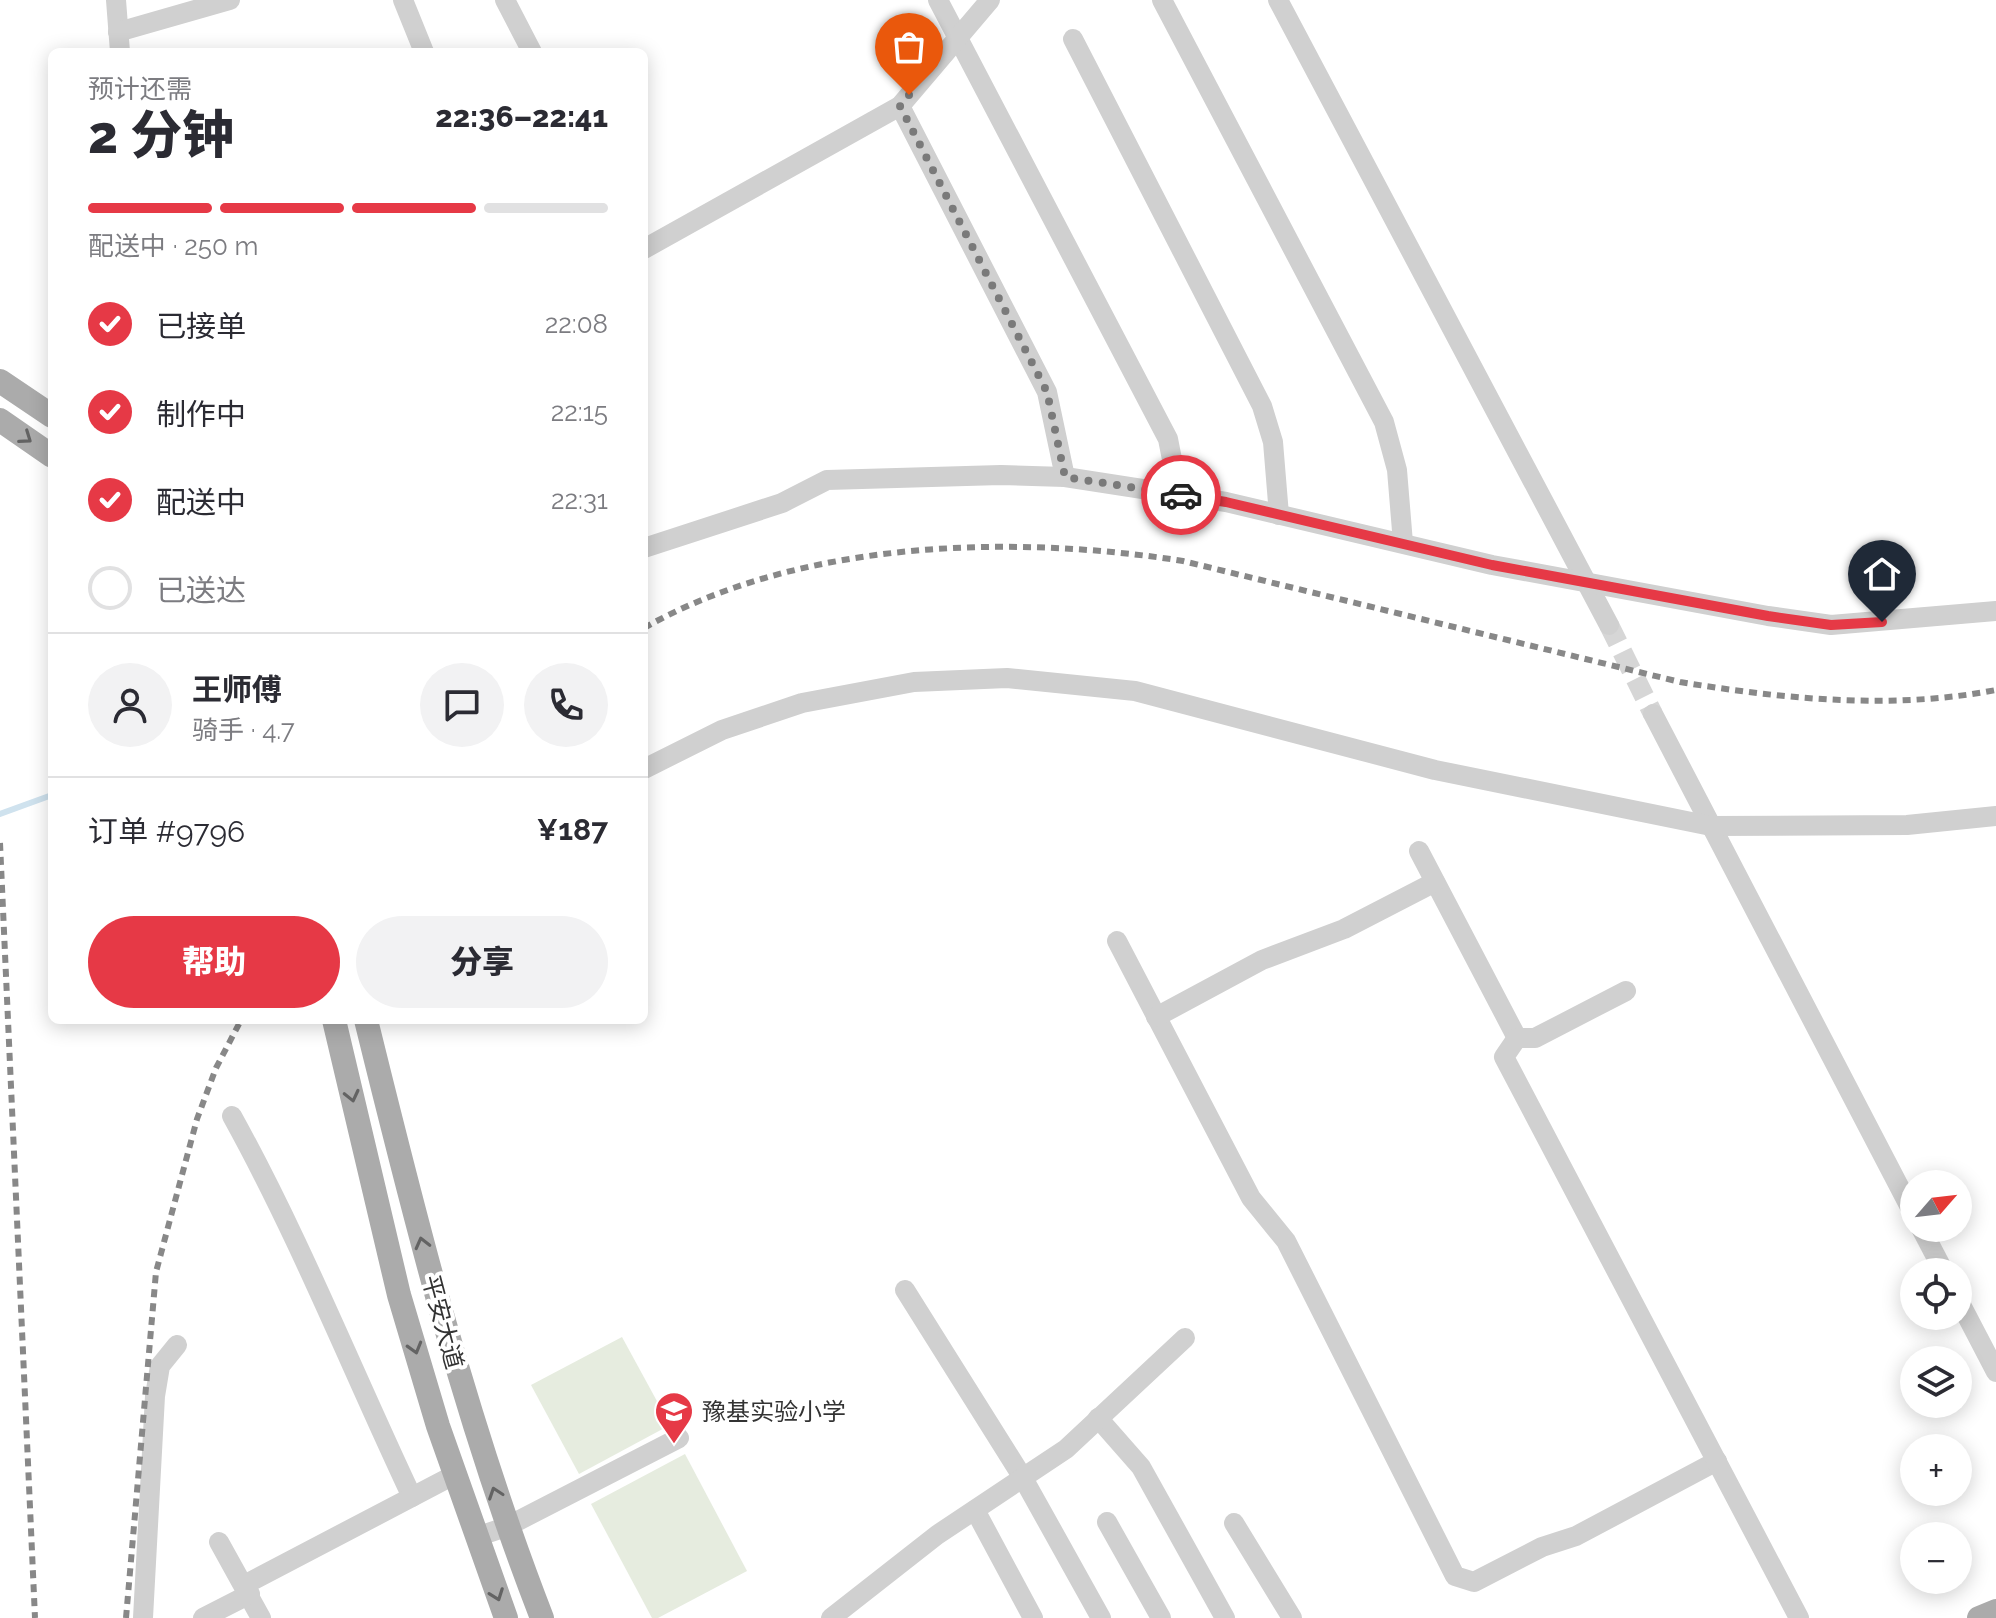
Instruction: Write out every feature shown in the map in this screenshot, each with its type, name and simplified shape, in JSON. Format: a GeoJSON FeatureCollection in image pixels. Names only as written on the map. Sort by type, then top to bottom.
{"type":"FeatureCollection","features":[{"type":"Feature","properties":{"kind":"main road"},"geometry":{"type":"LineString","coordinates":[[0,381],[48,413]]}},
{"type":"Feature","properties":{"kind":"main road"},"geometry":{"type":"LineString","coordinates":[[0,420],[48,453]]}},
{"type":"Feature","properties":{"kind":"main road","name":"平安大道"},"geometry":{"type":"LineString","coordinates":[[335,1024],[399,1295],[454,1475],[506,1618]]}},
{"type":"Feature","properties":{"kind":"main road","name":"平安大道"},"geometry":{"type":"LineString","coordinates":[[373,1025],[435,1298],[506,1527],[542,1618]]}},
{"type":"Feature","properties":{"kind":"main road"},"geometry":{"type":"LineString","coordinates":[[1979,1618],[1996,1611]]}},
{"type":"Feature","properties":{"kind":"street"},"geometry":{"type":"LineString","coordinates":[[116,0],[119,42],[230,0]]}},
{"type":"Feature","properties":{"kind":"street"},"geometry":{"type":"LineString","coordinates":[[403,0],[422,48]]}},
{"type":"Feature","properties":{"kind":"street"},"geometry":{"type":"LineString","coordinates":[[505,0],[530,48]]}},
{"type":"Feature","properties":{"kind":"street"},"geometry":{"type":"LineString","coordinates":[[938,0],[1168,439],[1179,495]]}},
{"type":"Feature","properties":{"kind":"street"},"geometry":{"type":"LineString","coordinates":[[648,247],[900,106],[990,0]]}},
{"type":"Feature","properties":{"kind":"street"},"geometry":{"type":"LineString","coordinates":[[1162,0],[1384,422],[1397,470],[1403,543]]}},
{"type":"Feature","properties":{"kind":"street"},"geometry":{"type":"LineString","coordinates":[[1278,0],[1609,625]]}},
{"type":"Feature","properties":{"kind":"street"},"geometry":{"type":"LineString","coordinates":[[1073,39],[1262,406],[1273,442],[1279,515]]}},
{"type":"Feature","properties":{"kind":"street"},"geometry":{"type":"LineString","coordinates":[[900,106],[1047,392],[1065,477]]}},
{"type":"Feature","properties":{"kind":"street"},"geometry":{"type":"LineString","coordinates":[[648,547],[782,503],[827,480],[1001,475],[1065,477],[1279,515],[1586,582],[1831,625],[1996,611]]}},
{"type":"Feature","properties":{"kind":"street"},"geometry":{"type":"LineString","coordinates":[[648,767],[722,730],[802,703],[914,682],[1007,678],[1135,691],[1435,770],[1711,826],[1907,825],[1996,816]]}},
{"type":"Feature","properties":{"kind":"street"},"geometry":{"type":"LineString","coordinates":[[1653,714],[1900,1188]]}},
{"type":"Feature","properties":{"kind":"street"},"geometry":{"type":"LineString","coordinates":[[1419,851],[1517,1038]]}},
{"type":"Feature","properties":{"kind":"street"},"geometry":{"type":"LineString","coordinates":[[1156,1017],[1262,960],[1344,929],[1435,882]]}},
{"type":"Feature","properties":{"kind":"street"},"geometry":{"type":"LineString","coordinates":[[1117,941],[1251,1198],[1286,1241],[1455,1576],[1474,1582],[1542,1547],[1576,1536],[1717,1461]]}},
{"type":"Feature","properties":{"kind":"street"},"geometry":{"type":"LineString","coordinates":[[1517,1038],[1535,1038],[1626,991]]}},
{"type":"Feature","properties":{"kind":"street"},"geometry":{"type":"LineString","coordinates":[[1517,1038],[1504,1057],[1799,1618]]}},
{"type":"Feature","properties":{"kind":"street"},"geometry":{"type":"LineString","coordinates":[[232,1116],[277,1197],[323,1308],[412,1497]]}},
{"type":"Feature","properties":{"kind":"street"},"geometry":{"type":"LineString","coordinates":[[905,1290],[1023,1478],[1101,1618]]}},
{"type":"Feature","properties":{"kind":"street"},"geometry":{"type":"LineString","coordinates":[[1972,1326],[1996,1372]]}},
{"type":"Feature","properties":{"kind":"street"},"geometry":{"type":"LineString","coordinates":[[831,1618],[975,1510],[1066,1449],[1185,1338]]}},
{"type":"Feature","properties":{"kind":"street"},"geometry":{"type":"LineString","coordinates":[[143,1618],[155,1396],[160,1366],[177,1345]]}},
{"type":"Feature","properties":{"kind":"street"},"geometry":{"type":"LineString","coordinates":[[1098,1418],[1141,1467],[1225,1618]]}},
{"type":"Feature","properties":{"kind":"street"},"geometry":{"type":"LineString","coordinates":[[476,1537],[506,1527],[679,1438]]}},
{"type":"Feature","properties":{"kind":"street"},"geometry":{"type":"LineString","coordinates":[[203,1618],[247,1590],[454,1475]]}},
{"type":"Feature","properties":{"kind":"street"},"geometry":{"type":"LineString","coordinates":[[975,1510],[1033,1618]]}},
{"type":"Feature","properties":{"kind":"street"},"geometry":{"type":"LineString","coordinates":[[1107,1522],[1161,1618]]}},
{"type":"Feature","properties":{"kind":"street"},"geometry":{"type":"LineString","coordinates":[[1234,1523],[1292,1618]]}},
{"type":"Feature","properties":{"kind":"street"},"geometry":{"type":"LineString","coordinates":[[219,1542],[261,1618]]}},
{"type":"Feature","properties":{"kind":"shaded area"},"geometry":{"type":"Polygon","coordinates":[[[622,1337],[670,1425],[579,1474],[531,1385],[622,1337]]]}},
{"type":"Feature","properties":{"kind":"shaded area"},"geometry":{"type":"Polygon","coordinates":[[[685,1454],[747,1571],[658,1618],[652,1618],[591,1504],[685,1454]]]}},
{"type":"Feature","properties":{"kind":"waterway"},"geometry":{"type":"LineString","coordinates":[[0,814],[48,796]]}},
{"type":"Feature","properties":{"kind":"tunnel"},"geometry":{"type":"LineString","coordinates":[[1609,625],[1653,714]]}},
{"type":"Feature","properties":{"kind":"railway"},"geometry":{"type":"LineString","coordinates":[[648,626],[705,599],[770,577],[838,561],[908,551],[978,547],[1048,548],[1183,561],[1680,682],[1719,688],[1798,697],[1878,701],[1917,700],[1996,690]]}},
{"type":"Feature","properties":{"kind":"railway"},"geometry":{"type":"LineString","coordinates":[[0,843],[35,1618]]}},
{"type":"Feature","properties":{"kind":"railway"},"geometry":{"type":"LineString","coordinates":[[126,1618],[156,1272],[197,1119],[216,1068],[239,1024]]}},
{"type":"Feature","properties":{"kind":"way so far"},"geometry":{"type":"LineString","coordinates":[[909,95],[900,106],[1047,392],[1065,477],[1181,495]]}},
{"type":"Feature","properties":{"kind":"place","name":"豫基实验小学"},"geometry":{"type":"Point","coordinates":[674,1445]}},
{"type":"Feature","properties":{"kind":"route"},"geometry":{"type":"LineString","coordinates":[[1181,495],[1226,502],[1492,565],[1768,616],[1831,625],[1882,622]]}}]}
